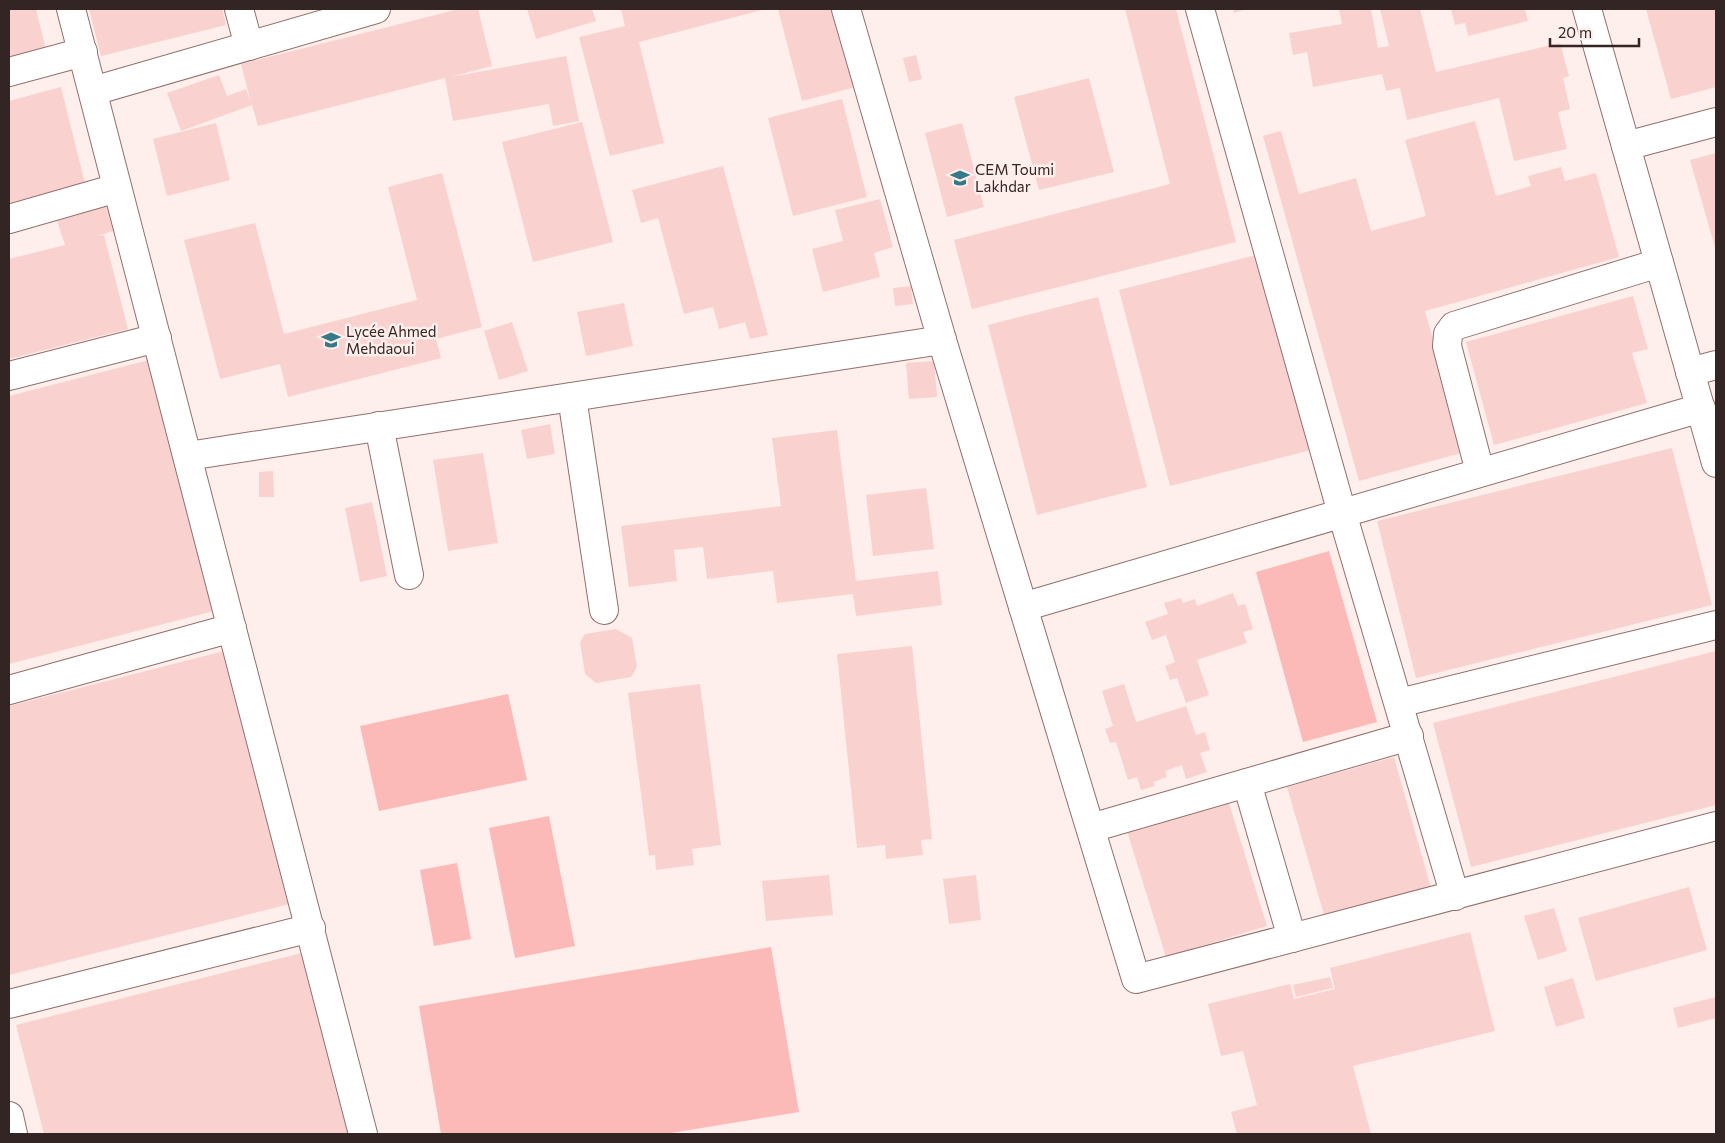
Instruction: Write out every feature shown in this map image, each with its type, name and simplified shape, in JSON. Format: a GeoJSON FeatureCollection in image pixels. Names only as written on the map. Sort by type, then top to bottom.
{"type":"FeatureCollection","features":[{"type":"Feature","properties":{"kind":"street"},"geometry":{"type":"LineString","coordinates":[[71,9],[363,1134]]}},
{"type":"Feature","properties":{"kind":"street"},"geometry":{"type":"LineString","coordinates":[[239,9],[249,46]]}},
{"type":"Feature","properties":{"kind":"street"},"geometry":{"type":"LineString","coordinates":[[93,91],[376,9]]}},
{"type":"Feature","properties":{"kind":"street"},"geometry":{"type":"LineString","coordinates":[[846,9],[942,340],[1136,979],[1716,826]]}},
{"type":"Feature","properties":{"kind":"street"},"geometry":{"type":"LineString","coordinates":[[1200,9],[1342,513],[1409,736],[1454,896]]}},
{"type":"Feature","properties":{"kind":"street"},"geometry":{"type":"LineString","coordinates":[[1587,9],[1716,464]]}},
{"type":"Feature","properties":{"kind":"street"},"geometry":{"type":"LineString","coordinates":[[9,72],[83,52]]}},
{"type":"Feature","properties":{"kind":"street"},"geometry":{"type":"LineString","coordinates":[[1626,146],[1716,122]]}},
{"type":"Feature","properties":{"kind":"street"},"geometry":{"type":"LineString","coordinates":[[9,219],[117,188]]}},
{"type":"Feature","properties":{"kind":"street"},"geometry":{"type":"LineString","coordinates":[[1480,472],[1448,346],[1448,334],[1454,326],[1660,263]]}},
{"type":"Feature","properties":{"kind":"street"},"geometry":{"type":"LineString","coordinates":[[9,376],[157,338]]}},
{"type":"Feature","properties":{"kind":"street"},"geometry":{"type":"LineString","coordinates":[[188,456],[942,340]]}},
{"type":"Feature","properties":{"kind":"street"},"geometry":{"type":"LineString","coordinates":[[1690,372],[1716,365]]}},
{"type":"Feature","properties":{"kind":"street"},"geometry":{"type":"LineString","coordinates":[[572,397],[604,610]]}},
{"type":"Feature","properties":{"kind":"street"},"geometry":{"type":"LineString","coordinates":[[1023,607],[1701,408]]}},
{"type":"Feature","properties":{"kind":"street"},"geometry":{"type":"LineString","coordinates":[[379,426],[409,575]]}},
{"type":"Feature","properties":{"kind":"street"},"geometry":{"type":"LineString","coordinates":[[1399,703],[1716,625]]}},
{"type":"Feature","properties":{"kind":"street"},"geometry":{"type":"LineString","coordinates":[[9,690],[232,628]]}},
{"type":"Feature","properties":{"kind":"street"},"geometry":{"type":"LineString","coordinates":[[1090,828],[1409,736]]}},
{"type":"Feature","properties":{"kind":"street"},"geometry":{"type":"LineString","coordinates":[[1247,783],[1292,938]]}},
{"type":"Feature","properties":{"kind":"street"},"geometry":{"type":"LineString","coordinates":[[9,1004],[311,928]]}},
{"type":"Feature","properties":{"kind":"street"},"geometry":{"type":"LineString","coordinates":[[9,1116],[14,1134]]}},
{"type":"Feature","properties":{"kind":"shaded area"},"geometry":{"type":"Polygon","coordinates":[[[1329,551],[1377,722],[1303,742],[1256,572],[1329,551]]]}},
{"type":"Feature","properties":{"kind":"shaded area"},"geometry":{"type":"Polygon","coordinates":[[[508,694],[527,780],[379,811],[360,726],[508,694]]]}},
{"type":"Feature","properties":{"kind":"shaded area"},"geometry":{"type":"Polygon","coordinates":[[[549,816],[575,946],[515,958],[489,828],[549,816]]]}},
{"type":"Feature","properties":{"kind":"shaded area"},"geometry":{"type":"Polygon","coordinates":[[[457,863],[471,939],[434,946],[420,870],[457,863]]]}},
{"type":"Feature","properties":{"kind":"shaded area"},"geometry":{"type":"Polygon","coordinates":[[[771,947],[799,1112],[665,1134],[441,1134],[419,1006],[771,947]]]}},
{"type":"Feature","properties":{"kind":"building"},"geometry":{"type":"Polygon","coordinates":[[[9,9],[36,9],[46,50],[9,60],[9,9]]]}},
{"type":"Feature","properties":{"kind":"building"},"geometry":{"type":"Polygon","coordinates":[[[89,9],[222,9],[226,25],[101,56],[89,9]]]}},
{"type":"Feature","properties":{"kind":"building"},"geometry":{"type":"Polygon","coordinates":[[[459,9],[478,9],[492,66],[450,77],[566,56],[579,121],[553,126],[549,104],[453,121],[445,78],[258,126],[252,105],[181,131],[167,93],[219,75],[227,96],[246,89],[251,103],[241,64],[459,9]]]}},
{"type":"Feature","properties":{"kind":"building"},"geometry":{"type":"Polygon","coordinates":[[[527,9],[592,9],[596,21],[536,39],[527,9]]]}},
{"type":"Feature","properties":{"kind":"building"},"geometry":{"type":"Polygon","coordinates":[[[621,9],[766,9],[639,42],[664,143],[610,156],[579,37],[625,26],[621,9]]]}},
{"type":"Feature","properties":{"kind":"building"},"geometry":{"type":"Polygon","coordinates":[[[778,9],[835,9],[856,87],[802,101],[778,9]]]}},
{"type":"Feature","properties":{"kind":"building"},"geometry":{"type":"Polygon","coordinates":[[[1125,9],[1176,9],[1236,242],[972,309],[954,240],[1170,184],[1125,9]]]}},
{"type":"Feature","properties":{"kind":"building"},"geometry":{"type":"Polygon","coordinates":[[[1233,9],[1246,9],[1234,13],[1233,9]]]}},
{"type":"Feature","properties":{"kind":"building"},"geometry":{"type":"Polygon","coordinates":[[[1339,9],[1371,9],[1378,48],[1389,46],[1380,9],[1420,9],[1436,72],[1560,43],[1569,76],[1563,78],[1570,109],[1558,112],[1567,149],[1514,161],[1499,98],[1407,120],[1400,88],[1386,91],[1382,74],[1313,87],[1307,52],[1293,55],[1289,33],[1342,24],[1339,9]]]}},
{"type":"Feature","properties":{"kind":"building"},"geometry":{"type":"Polygon","coordinates":[[[1451,9],[1525,9],[1528,21],[1468,36],[1465,23],[1455,25],[1451,9]]]}},
{"type":"Feature","properties":{"kind":"building"},"geometry":{"type":"Polygon","coordinates":[[[1646,9],[1716,9],[1716,87],[1671,99],[1646,9]]]}},
{"type":"Feature","properties":{"kind":"building"},"geometry":{"type":"Polygon","coordinates":[[[916,55],[922,79],[909,82],[903,58],[916,55]]]}},
{"type":"Feature","properties":{"kind":"building"},"geometry":{"type":"Polygon","coordinates":[[[1089,78],[1114,172],[1039,190],[1014,97],[1089,78]]]}},
{"type":"Feature","properties":{"kind":"building"},"geometry":{"type":"Polygon","coordinates":[[[61,87],[85,183],[9,203],[9,101],[61,87]]]}},
{"type":"Feature","properties":{"kind":"building"},"geometry":{"type":"Polygon","coordinates":[[[842,99],[867,197],[793,216],[768,118],[842,99]]]}},
{"type":"Feature","properties":{"kind":"building"},"geometry":{"type":"Polygon","coordinates":[[[1475,121],[1496,196],[1531,186],[1528,176],[1561,167],[1565,181],[1596,173],[1619,257],[1425,311],[1465,452],[1359,481],[1263,136],[1281,131],[1299,194],[1356,178],[1371,231],[1426,216],[1405,140],[1475,121]]]}},
{"type":"Feature","properties":{"kind":"building"},"geometry":{"type":"Polygon","coordinates":[[[582,122],[613,242],[533,262],[502,142],[582,122]]]}},
{"type":"Feature","properties":{"kind":"building"},"geometry":{"type":"Polygon","coordinates":[[[216,123],[230,180],[167,196],[153,139],[216,123]]]}},
{"type":"Feature","properties":{"kind":"building"},"geometry":{"type":"Polygon","coordinates":[[[962,123],[984,207],[947,217],[925,133],[962,123]]]}},
{"type":"Feature","properties":{"kind":"building"},"geometry":{"type":"Polygon","coordinates":[[[1716,153],[1716,251],[1690,160],[1716,153]]]}},
{"type":"Feature","properties":{"kind":"building"},"geometry":{"type":"Polygon","coordinates":[[[723,166],[768,335],[750,339],[745,322],[719,329],[713,307],[684,314],[658,218],[641,223],[632,190],[723,166]]]}},
{"type":"Feature","properties":{"kind":"building"},"geometry":{"type":"Polygon","coordinates":[[[442,173],[482,327],[436,339],[441,358],[288,397],[280,364],[220,379],[184,240],[255,223],[284,334],[417,300],[388,187],[442,173]]]}},
{"type":"Feature","properties":{"kind":"building"},"geometry":{"type":"Polygon","coordinates":[[[880,199],[893,247],[874,253],[880,277],[823,292],[812,249],[843,241],[835,210],[880,199]]]}},
{"type":"Feature","properties":{"kind":"building"},"geometry":{"type":"Polygon","coordinates":[[[123,201],[131,226],[97,236],[104,235],[128,329],[9,359],[9,259],[65,245],[57,221],[123,201]]]}},
{"type":"Feature","properties":{"kind":"building"},"geometry":{"type":"Polygon","coordinates":[[[1268,252],[1319,448],[1170,486],[1119,290],[1268,252]]]}},
{"type":"Feature","properties":{"kind":"building"},"geometry":{"type":"Polygon","coordinates":[[[911,286],[913,304],[895,306],[893,288],[911,286]]]}},
{"type":"Feature","properties":{"kind":"building"},"geometry":{"type":"Polygon","coordinates":[[[1633,296],[1648,349],[1632,353],[1647,403],[1494,445],[1466,342],[1633,296]]]}},
{"type":"Feature","properties":{"kind":"building"},"geometry":{"type":"Polygon","coordinates":[[[1098,297],[1147,487],[1037,515],[988,325],[1098,297]]]}},
{"type":"Feature","properties":{"kind":"building"},"geometry":{"type":"Polygon","coordinates":[[[624,303],[633,346],[586,356],[577,312],[624,303]]]}},
{"type":"Feature","properties":{"kind":"building"},"geometry":{"type":"Polygon","coordinates":[[[512,322],[528,371],[499,380],[484,331],[512,322]]]}},
{"type":"Feature","properties":{"kind":"building"},"geometry":{"type":"Polygon","coordinates":[[[149,360],[214,611],[9,664],[9,396],[149,360]]]}},
{"type":"Feature","properties":{"kind":"building"},"geometry":{"type":"Polygon","coordinates":[[[934,361],[937,397],[909,399],[906,363],[934,361]]]}},
{"type":"Feature","properties":{"kind":"building"},"geometry":{"type":"Polygon","coordinates":[[[550,424],[555,454],[527,459],[521,430],[550,424]]]}},
{"type":"Feature","properties":{"kind":"building"},"geometry":{"type":"Polygon","coordinates":[[[837,430],[856,581],[938,571],[942,605],[856,616],[853,594],[777,603],[773,571],[707,579],[703,547],[674,550],[677,581],[629,587],[621,526],[781,506],[772,438],[837,430]]]}},
{"type":"Feature","properties":{"kind":"building"},"geometry":{"type":"Polygon","coordinates":[[[1672,448],[1712,605],[1416,678],[1377,521],[1672,448]]]}},
{"type":"Feature","properties":{"kind":"building"},"geometry":{"type":"Polygon","coordinates":[[[483,453],[498,543],[448,551],[433,460],[483,453]]]}},
{"type":"Feature","properties":{"kind":"building"},"geometry":{"type":"Polygon","coordinates":[[[273,471],[274,497],[259,497],[259,472],[273,471]]]}},
{"type":"Feature","properties":{"kind":"building"},"geometry":{"type":"Polygon","coordinates":[[[926,488],[934,549],[873,556],[866,495],[926,488]]]}},
{"type":"Feature","properties":{"kind":"building"},"geometry":{"type":"Polygon","coordinates":[[[372,502],[387,576],[360,582],[345,508],[372,502]]]}},
{"type":"Feature","properties":{"kind":"building"},"geometry":{"type":"Polygon","coordinates":[[[1233,593],[1238,606],[1245,604],[1253,629],[1243,632],[1247,643],[1197,660],[1209,695],[1186,703],[1177,678],[1170,680],[1165,666],[1175,662],[1166,635],[1152,640],[1145,622],[1168,614],[1164,603],[1181,598],[1183,603],[1195,599],[1197,606],[1233,593]]]}},
{"type":"Feature","properties":{"kind":"building"},"geometry":{"type":"Polygon","coordinates":[[[616,629],[632,638],[637,667],[631,677],[596,683],[585,674],[580,642],[585,634],[616,629]]]}},
{"type":"Feature","properties":{"kind":"building"},"geometry":{"type":"Polygon","coordinates":[[[912,646],[932,839],[921,840],[923,855],[886,859],[885,845],[857,848],[837,654],[912,646]]]}},
{"type":"Feature","properties":{"kind":"building"},"geometry":{"type":"Polygon","coordinates":[[[228,650],[293,903],[9,975],[9,706],[228,650]]]}},
{"type":"Feature","properties":{"kind":"building"},"geometry":{"type":"Polygon","coordinates":[[[1716,651],[1716,805],[1471,867],[1433,723],[1716,651]]]}},
{"type":"Feature","properties":{"kind":"building"},"geometry":{"type":"Polygon","coordinates":[[[700,684],[721,845],[692,849],[694,865],[656,870],[655,855],[649,856],[628,693],[700,684]]]}},
{"type":"Feature","properties":{"kind":"building"},"geometry":{"type":"Polygon","coordinates":[[[1124,684],[1136,722],[1186,706],[1196,735],[1205,732],[1210,750],[1200,753],[1207,772],[1186,779],[1182,765],[1165,771],[1167,777],[1153,782],[1155,786],[1141,790],[1137,777],[1128,780],[1116,742],[1110,743],[1105,729],[1113,726],[1102,691],[1124,684]]]}},
{"type":"Feature","properties":{"kind":"building"},"geometry":{"type":"Polygon","coordinates":[[[1394,757],[1431,888],[1325,918],[1287,787],[1394,757]]]}},
{"type":"Feature","properties":{"kind":"building"},"geometry":{"type":"Polygon","coordinates":[[[1228,800],[1267,926],[1166,957],[1127,831],[1228,800]]]}},
{"type":"Feature","properties":{"kind":"building"},"geometry":{"type":"Polygon","coordinates":[[[829,875],[833,915],[766,921],[762,881],[829,875]]]}},
{"type":"Feature","properties":{"kind":"building"},"geometry":{"type":"Polygon","coordinates":[[[976,875],[981,920],[949,924],[943,879],[976,875]]]}},
{"type":"Feature","properties":{"kind":"building"},"geometry":{"type":"Polygon","coordinates":[[[1689,887],[1707,950],[1596,981],[1578,918],[1689,887]]]}},
{"type":"Feature","properties":{"kind":"building"},"geometry":{"type":"Polygon","coordinates":[[[1554,908],[1567,951],[1538,960],[1524,916],[1554,908]]]}},
{"type":"Feature","properties":{"kind":"building"},"geometry":{"type":"Polygon","coordinates":[[[1470,932],[1495,1031],[1353,1066],[1371,1134],[1237,1134],[1231,1112],[1257,1105],[1243,1051],[1221,1056],[1208,1004],[1290,984],[1294,999],[1335,989],[1330,968],[1470,932]]]}},
{"type":"Feature","properties":{"kind":"building"},"geometry":{"type":"Polygon","coordinates":[[[302,953],[349,1134],[44,1134],[16,1025],[302,953]]]}},
{"type":"Feature","properties":{"kind":"building"},"geometry":{"type":"Polygon","coordinates":[[[1330,977],[1333,988],[1296,997],[1293,985],[1330,977]]]}},
{"type":"Feature","properties":{"kind":"building"},"geometry":{"type":"Polygon","coordinates":[[[1573,978],[1585,1018],[1556,1027],[1544,987],[1573,978]]]}},
{"type":"Feature","properties":{"kind":"building"},"geometry":{"type":"Polygon","coordinates":[[[1716,997],[1716,1018],[1678,1028],[1673,1008],[1716,997]]]}},
{"type":"Feature","properties":{"kind":"place","name":"CEM Toumi Lakhdar"},"geometry":{"type":"Point","coordinates":[960,178]}},
{"type":"Feature","properties":{"kind":"place","name":"Lycée Ahmed Mehdaoui"},"geometry":{"type":"Point","coordinates":[331,340]}}]}
